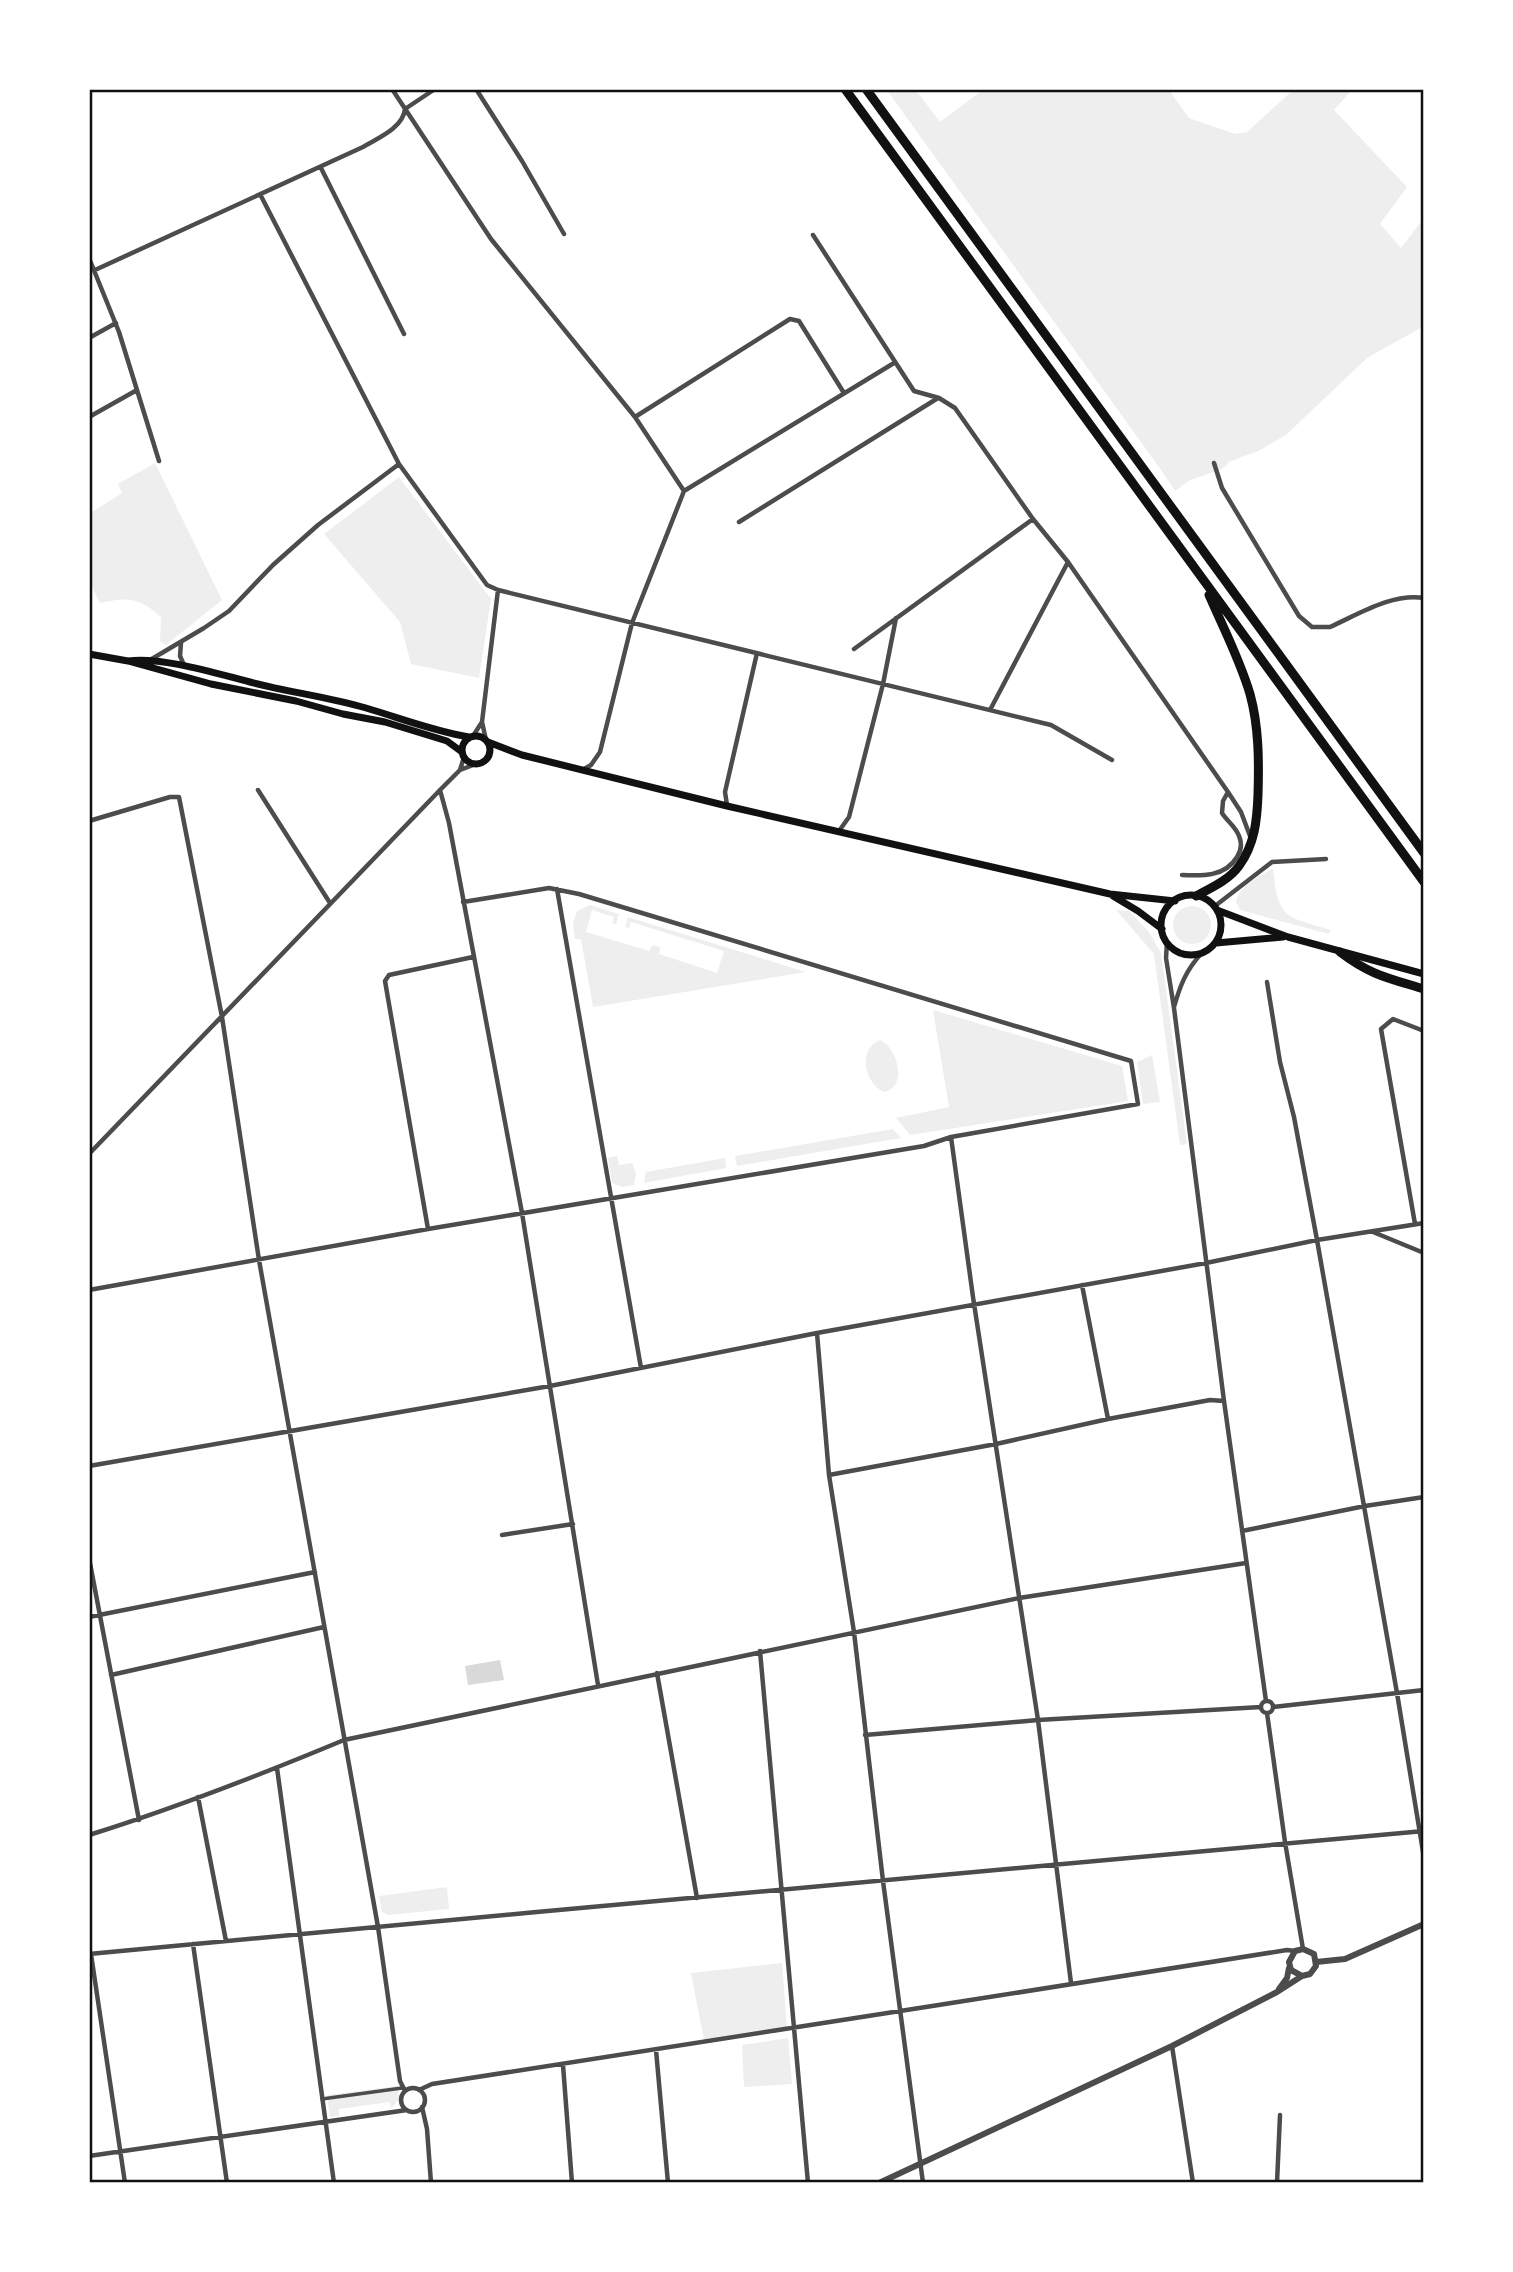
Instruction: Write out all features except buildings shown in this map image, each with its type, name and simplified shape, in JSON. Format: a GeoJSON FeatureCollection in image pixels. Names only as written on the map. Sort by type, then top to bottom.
{"type":"FeatureCollection","features":[{"type":"Feature","properties":{"kind":"highway"},"geometry":{"type":"LineString","coordinates":[[845,89],[1424,883]]}},
{"type":"Feature","properties":{"kind":"highway"},"geometry":{"type":"LineString","coordinates":[[866,89],[1424,853]]}},
{"type":"Feature","properties":{"kind":"highway"},"geometry":{"type":"LineString","coordinates":[[1196,896],[1227,878],[1250,849],[1257,816],[1259,757],[1250,694],[1203,580]]}},
{"type":"Feature","properties":{"kind":"highway"},"geometry":{"type":"LineString","coordinates":[[1340,952],[1374,974],[1424,989]]}},
{"type":"Feature","properties":{"kind":"main road"},"geometry":{"type":"LineString","coordinates":[[89,654],[296,701],[343,715],[385,722],[447,741],[476,764],[488,756],[490,748],[487,741]]}},
{"type":"Feature","properties":{"kind":"main road"},"geometry":{"type":"LineString","coordinates":[[128,661],[149,660],[366,708],[402,721],[471,737],[481,736],[510,752],[839,832],[1110,894],[1175,901]]}},
{"type":"Feature","properties":{"kind":"main road"},"geometry":{"type":"LineString","coordinates":[[463,755],[463,744],[471,737]]}},
{"type":"Feature","properties":{"kind":"main road"},"geometry":{"type":"LineString","coordinates":[[488,756],[510,752]]}},
{"type":"Feature","properties":{"kind":"main road"},"geometry":{"type":"LineString","coordinates":[[1110,894],[1162,929]]}},
{"type":"Feature","properties":{"kind":"main road"},"geometry":{"type":"LineString","coordinates":[[1216,908],[1221,931],[1216,943],[1201,954],[1182,954],[1167,942],[1162,929],[1165,911],[1182,897],[1196,896],[1204,898],[1216,908],[1288,937],[1424,974]]}},
{"type":"Feature","properties":{"kind":"main road"},"geometry":{"type":"LineString","coordinates":[[1216,943],[1288,937]]}},
{"type":"Feature","properties":{"kind":"street"},"geometry":{"type":"LineString","coordinates":[[392,89],[491,239],[635,417],[684,491]]}},
{"type":"Feature","properties":{"kind":"street"},"geometry":{"type":"LineString","coordinates":[[95,271],[363,147],[398,124],[404,117],[405,109],[435,89]]}},
{"type":"Feature","properties":{"kind":"street"},"geometry":{"type":"LineString","coordinates":[[476,89],[564,234]]}},
{"type":"Feature","properties":{"kind":"street"},"geometry":{"type":"LineString","coordinates":[[321,168],[404,334]]}},
{"type":"Feature","properties":{"kind":"street"},"geometry":{"type":"LineString","coordinates":[[261,196],[399,464],[487,584],[498,590],[1051,724],[1112,760]]}},
{"type":"Feature","properties":{"kind":"street"},"geometry":{"type":"LineString","coordinates":[[813,234],[914,391],[939,398],[955,408],[1033,519],[1068,562],[1241,812],[1250,834],[1250,849]]}},
{"type":"Feature","properties":{"kind":"street"},"geometry":{"type":"LineString","coordinates":[[89,258],[116,323],[159,461]]}},
{"type":"Feature","properties":{"kind":"street"},"geometry":{"type":"LineString","coordinates":[[635,417],[790,319],[799,321],[844,393]]}},
{"type":"Feature","properties":{"kind":"street"},"geometry":{"type":"LineString","coordinates":[[89,338],[116,323]]}},
{"type":"Feature","properties":{"kind":"street"},"geometry":{"type":"LineString","coordinates":[[582,770],[591,765],[600,752],[632,623],[684,491],[894,363]]}},
{"type":"Feature","properties":{"kind":"street"},"geometry":{"type":"LineString","coordinates":[[89,417],[137,390]]}},
{"type":"Feature","properties":{"kind":"street"},"geometry":{"type":"LineString","coordinates":[[739,522],[939,398]]}},
{"type":"Feature","properties":{"kind":"street"},"geometry":{"type":"LineString","coordinates":[[1214,463],[1222,488],[1288,601],[1307,625],[1331,627],[1395,600],[1424,598]]}},
{"type":"Feature","properties":{"kind":"street"},"geometry":{"type":"LineString","coordinates":[[149,660],[229,611],[273,565],[318,525],[399,464]]}},
{"type":"Feature","properties":{"kind":"street"},"geometry":{"type":"LineString","coordinates":[[854,649],[1033,519]]}},
{"type":"Feature","properties":{"kind":"street"},"geometry":{"type":"LineString","coordinates":[[990,710],[1068,562]]}},
{"type":"Feature","properties":{"kind":"street"},"geometry":{"type":"LineString","coordinates":[[487,741],[482,722],[498,590]]}},
{"type":"Feature","properties":{"kind":"street"},"geometry":{"type":"LineString","coordinates":[[839,832],[849,817],[883,684],[896,618]]}},
{"type":"Feature","properties":{"kind":"street"},"geometry":{"type":"LineString","coordinates":[[181,642],[180,656],[188,668]]}},
{"type":"Feature","properties":{"kind":"street"},"geometry":{"type":"LineString","coordinates":[[727,806],[725,792],[757,653]]}},
{"type":"Feature","properties":{"kind":"street"},"geometry":{"type":"LineString","coordinates":[[471,737],[482,722]]}},
{"type":"Feature","properties":{"kind":"street"},"geometry":{"type":"LineString","coordinates":[[460,770],[463,755]]}},
{"type":"Feature","properties":{"kind":"street"},"geometry":{"type":"LineString","coordinates":[[89,1154],[440,790],[460,770],[476,764]]}},
{"type":"Feature","properties":{"kind":"street"},"geometry":{"type":"LineString","coordinates":[[258,790],[330,903]]}},
{"type":"Feature","properties":{"kind":"street"},"geometry":{"type":"LineString","coordinates":[[440,790],[449,823],[522,1213],[598,1685]]}},
{"type":"Feature","properties":{"kind":"street"},"geometry":{"type":"LineString","coordinates":[[1182,875],[1207,876],[1223,872],[1241,851],[1238,832],[1222,813],[1223,801],[1228,792]]}},
{"type":"Feature","properties":{"kind":"street"},"geometry":{"type":"LineString","coordinates":[[89,821],[170,797],[179,797],[222,1017],[259,1260],[378,1927],[404,2090],[402,2101],[407,2110]]}},
{"type":"Feature","properties":{"kind":"street"},"geometry":{"type":"LineString","coordinates":[[1216,908],[1272,862],[1326,859]]}},
{"type":"Feature","properties":{"kind":"street"},"geometry":{"type":"LineString","coordinates":[[89,1290],[428,1229],[924,1146],[951,1137],[1138,1104],[1131,1061],[579,894],[541,889],[463,902]]}},
{"type":"Feature","properties":{"kind":"street"},"geometry":{"type":"LineString","coordinates":[[557,889],[641,1368]]}},
{"type":"Feature","properties":{"kind":"street"},"geometry":{"type":"LineString","coordinates":[[865,1735],[1038,1720],[1261,1707],[1266,1701],[1166,958],[1167,942]]}},
{"type":"Feature","properties":{"kind":"street"},"geometry":{"type":"LineString","coordinates":[[1174,1008],[1180,983],[1190,965],[1201,954]]}},
{"type":"Feature","properties":{"kind":"street"},"geometry":{"type":"LineString","coordinates":[[428,1229],[385,981],[389,975],[473,957]]}},
{"type":"Feature","properties":{"kind":"street"},"geometry":{"type":"LineString","coordinates":[[1267,982],[1365,1506],[1422,1831],[1424,1857]]}},
{"type":"Feature","properties":{"kind":"street"},"geometry":{"type":"LineString","coordinates":[[1415,1224],[1381,1029],[1393,1019],[1424,1031]]}},
{"type":"Feature","properties":{"kind":"street"},"geometry":{"type":"LineString","coordinates":[[951,1137],[1038,1720],[1071,1983]]}},
{"type":"Feature","properties":{"kind":"street"},"geometry":{"type":"LineString","coordinates":[[89,1466],[550,1387],[817,1333],[1206,1263],[1317,1240],[1424,1223]]}},
{"type":"Feature","properties":{"kind":"street"},"geometry":{"type":"LineString","coordinates":[[1373,1232],[1424,1253]]}},
{"type":"Feature","properties":{"kind":"street"},"geometry":{"type":"LineString","coordinates":[[1082,1285],[1108,1419]]}},
{"type":"Feature","properties":{"kind":"street"},"geometry":{"type":"LineString","coordinates":[[817,1333],[829,1475],[854,1632],[883,1881],[923,2183]]}},
{"type":"Feature","properties":{"kind":"street"},"geometry":{"type":"LineString","coordinates":[[829,1475],[996,1444],[1108,1419],[1210,1400],[1224,1401]]}},
{"type":"Feature","properties":{"kind":"street"},"geometry":{"type":"LineString","coordinates":[[1242,1531],[1424,1497]]}},
{"type":"Feature","properties":{"kind":"street"},"geometry":{"type":"LineString","coordinates":[[502,1535],[573,1524]]}},
{"type":"Feature","properties":{"kind":"street"},"geometry":{"type":"LineString","coordinates":[[89,1558],[139,1820]]}},
{"type":"Feature","properties":{"kind":"street"},"geometry":{"type":"LineString","coordinates":[[89,1835],[139,1820],[344,1740],[1020,1598],[1246,1563]]}},
{"type":"Feature","properties":{"kind":"street"},"geometry":{"type":"LineString","coordinates":[[89,1617],[315,1572]]}},
{"type":"Feature","properties":{"kind":"street"},"geometry":{"type":"LineString","coordinates":[[111,1675],[324,1627]]}},
{"type":"Feature","properties":{"kind":"street"},"geometry":{"type":"LineString","coordinates":[[760,1651],[808,2183]]}},
{"type":"Feature","properties":{"kind":"street"},"geometry":{"type":"LineString","coordinates":[[657,1673],[697,1898]]}},
{"type":"Feature","properties":{"kind":"street"},"geometry":{"type":"LineString","coordinates":[[1273,1707],[1424,1690]]}},
{"type":"Feature","properties":{"kind":"street"},"geometry":{"type":"LineString","coordinates":[[1266,1701],[1272,1703],[1273,1707]]}},
{"type":"Feature","properties":{"kind":"street"},"geometry":{"type":"LineString","coordinates":[[1261,1707],[1262,1711],[1267,1713]]}},
{"type":"Feature","properties":{"kind":"street"},"geometry":{"type":"LineString","coordinates":[[1267,1713],[1272,1711],[1273,1707]]}},
{"type":"Feature","properties":{"kind":"street"},"geometry":{"type":"LineString","coordinates":[[1267,1713],[1303,1949]]}},
{"type":"Feature","properties":{"kind":"street"},"geometry":{"type":"LineString","coordinates":[[277,1768],[302,1934],[334,2183]]}},
{"type":"Feature","properties":{"kind":"street"},"geometry":{"type":"LineString","coordinates":[[198,1797],[226,1941]]}},
{"type":"Feature","properties":{"kind":"street"},"geometry":{"type":"LineString","coordinates":[[125,2183],[90,1954],[1422,1831]]}},
{"type":"Feature","properties":{"kind":"street"},"geometry":{"type":"LineString","coordinates":[[1316,1962],[1345,1959],[1424,1924]]}},
{"type":"Feature","properties":{"kind":"street"},"geometry":{"type":"LineString","coordinates":[[193,1944],[227,2183]]}},
{"type":"Feature","properties":{"kind":"street"},"geometry":{"type":"LineString","coordinates":[[419,2090],[432,2084],[1071,1983],[1287,1950],[1311,1951],[1316,1962],[1312,1973],[1302,1976],[1277,1992],[1172,2046],[879,2183]]}},
{"type":"Feature","properties":{"kind":"street"},"geometry":{"type":"LineString","coordinates":[[1277,1992],[1287,1978],[1290,1958],[1295,1951]]}},
{"type":"Feature","properties":{"kind":"street"},"geometry":{"type":"LineString","coordinates":[[1289,1966],[1294,1973],[1302,1976]]}},
{"type":"Feature","properties":{"kind":"street"},"geometry":{"type":"LineString","coordinates":[[1172,2046],[1193,2183]]}},
{"type":"Feature","properties":{"kind":"street"},"geometry":{"type":"LineString","coordinates":[[656,2050],[668,2183]]}},
{"type":"Feature","properties":{"kind":"street"},"geometry":{"type":"LineString","coordinates":[[563,2064],[572,2183]]}},
{"type":"Feature","properties":{"kind":"street"},"geometry":{"type":"LineString","coordinates":[[322,2099],[412,2088],[419,2090],[425,2098],[422,2108],[431,2183]]}},
{"type":"Feature","properties":{"kind":"street"},"geometry":{"type":"LineString","coordinates":[[89,2156],[407,2110],[413,2112],[422,2108]]}},
{"type":"Feature","properties":{"kind":"street"},"geometry":{"type":"LineString","coordinates":[[1277,2183],[1280,2115]]}},
{"type":"Feature","properties":{"kind":"shaded area"},"geometry":{"type":"Polygon","coordinates":[[[886,89],[915,89],[940,122],[984,89],[1173,89],[1171,93],[1189,118],[1235,134],[1247,132],[1294,89],[1353,89],[1334,110],[1407,187],[1380,224],[1401,248],[1424,218],[1424,326],[1367,358],[1286,435],[1260,450],[1229,462],[1222,469],[1190,480],[1175,491],[886,89]]]}},
{"type":"Feature","properties":{"kind":"shaded area"},"geometry":{"type":"Polygon","coordinates":[[[155,463],[222,600],[166,645],[160,641],[161,617],[133,600],[100,603],[89,581],[89,514],[122,493],[118,484],[155,463]]]}},
{"type":"Feature","properties":{"kind":"shaded area"},"geometry":{"type":"Polygon","coordinates":[[[399,477],[491,599],[479,678],[411,664],[400,622],[324,534],[399,477]]]}},
{"type":"Feature","properties":{"kind":"shaded area"},"geometry":{"type":"Polygon","coordinates":[[[1273,868],[1278,897],[1286,913],[1303,922],[1331,930],[1329,934],[1240,910],[1236,902],[1241,891],[1273,868]]]}},
{"type":"Feature","properties":{"kind":"shaded area"},"geometry":{"type":"Polygon","coordinates":[[[590,905],[619,914],[616,924],[612,923],[614,917],[592,910],[586,932],[649,951],[653,945],[660,947],[659,954],[717,973],[724,951],[631,922],[629,928],[625,927],[628,917],[806,972],[593,1007],[581,939],[575,939],[573,923],[577,911],[590,905]]]}},
{"type":"Feature","properties":{"kind":"shaded area"},"geometry":{"type":"Polygon","coordinates":[[[1192,906],[1205,912],[1211,925],[1205,938],[1192,944],[1179,938],[1173,925],[1179,912],[1192,906]]]}},
{"type":"Feature","properties":{"kind":"shaded area"},"geometry":{"type":"Polygon","coordinates":[[[1116,910],[1129,911],[1149,932],[1161,953],[1187,1144],[1180,1145],[1154,954],[1116,910]]]}},
{"type":"Feature","properties":{"kind":"shaded area"},"geometry":{"type":"Polygon","coordinates":[[[933,1010],[1122,1066],[1128,1101],[910,1135],[896,1118],[949,1107],[933,1010]]]}},
{"type":"Feature","properties":{"kind":"shaded area"},"geometry":{"type":"Polygon","coordinates":[[[880,1040],[892,1051],[898,1067],[896,1083],[884,1092],[872,1081],[866,1066],[868,1051],[880,1040]]]}},
{"type":"Feature","properties":{"kind":"shaded area"},"geometry":{"type":"Polygon","coordinates":[[[1152,1055],[1160,1102],[1143,1104],[1137,1062],[1152,1055]]]}},
{"type":"Feature","properties":{"kind":"shaded area"},"geometry":{"type":"Polygon","coordinates":[[[893,1129],[901,1138],[737,1166],[735,1156],[893,1129]]]}},
{"type":"Feature","properties":{"kind":"shaded area"},"geometry":{"type":"Polygon","coordinates":[[[617,1156],[619,1165],[632,1163],[636,1173],[634,1185],[622,1187],[612,1183],[608,1158],[617,1156]]]}},
{"type":"Feature","properties":{"kind":"shaded area"},"geometry":{"type":"Polygon","coordinates":[[[725,1158],[726,1168],[644,1183],[646,1172],[725,1158]]]}},
{"type":"Feature","properties":{"kind":"shaded area"},"geometry":{"type":"Polygon","coordinates":[[[500,1660],[504,1680],[468,1685],[465,1666],[500,1660]]]}},
{"type":"Feature","properties":{"kind":"shaded area"},"geometry":{"type":"Polygon","coordinates":[[[447,1887],[449,1909],[388,1915],[382,1912],[379,1896],[447,1887]]]}},
{"type":"Feature","properties":{"kind":"shaded area"},"geometry":{"type":"Polygon","coordinates":[[[782,1963],[787,2027],[704,2040],[691,1973],[782,1963]]]}},
{"type":"Feature","properties":{"kind":"shaded area"},"geometry":{"type":"Polygon","coordinates":[[[788,2038],[792,2084],[744,2087],[742,2045],[788,2038]]]}},
{"type":"Feature","properties":{"kind":"shaded area"},"geometry":{"type":"Polygon","coordinates":[[[398,2086],[399,2099],[391,2109],[390,2102],[339,2109],[339,2116],[330,2117],[327,2095],[398,2086]]]}}]}
